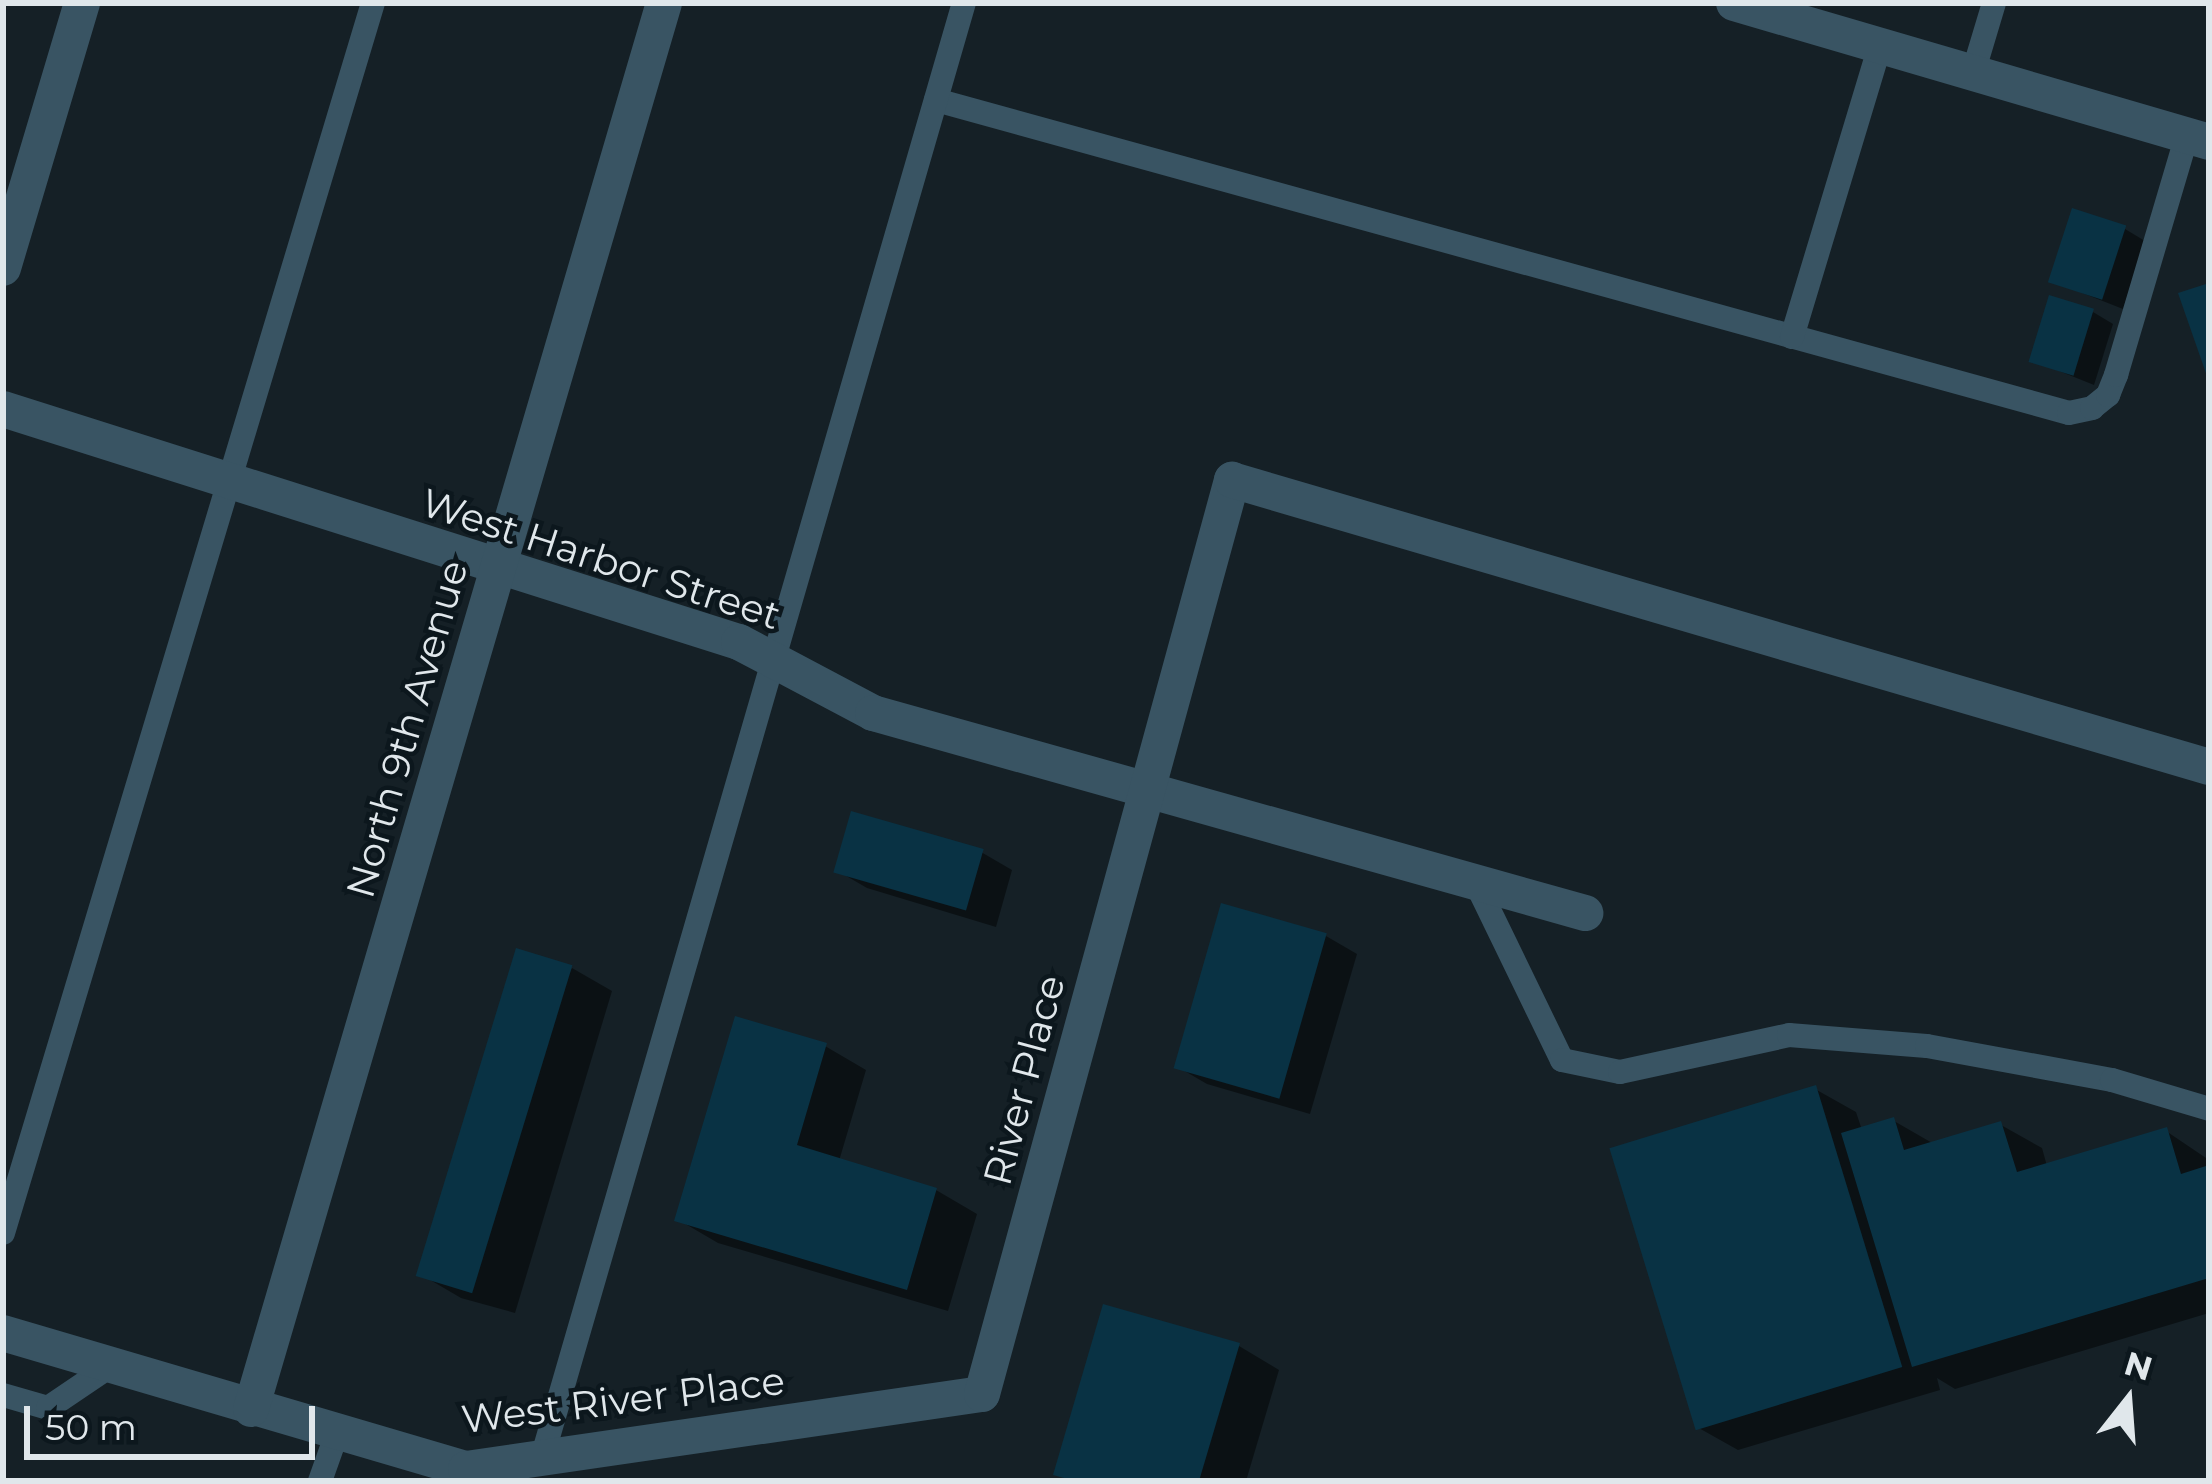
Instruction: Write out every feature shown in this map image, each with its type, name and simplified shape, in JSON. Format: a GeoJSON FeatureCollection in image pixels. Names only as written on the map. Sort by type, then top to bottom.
{"type":"FeatureCollection","features":[{"type":"Feature","properties":{"kind":"street"},"geometry":{"type":"LineString","coordinates":[[3,268],[82,3]]}},
{"type":"Feature","properties":{"kind":"street","name":"North 9th Avenue"},"geometry":{"type":"LineString","coordinates":[[251,1409],[664,3]]}},
{"type":"Feature","properties":{"kind":"street"},"geometry":{"type":"LineString","coordinates":[[1734,3],[2198,139]]}},
{"type":"Feature","properties":{"kind":"street","name":"West Harbor Street"},"geometry":{"type":"LineString","coordinates":[[3,410],[739,642],[873,713],[1585,913]]}},
{"type":"Feature","properties":{"kind":"street","name":"River Place"},"geometry":{"type":"LineString","coordinates":[[982,1394],[1232,480],[2209,767]]}},
{"type":"Feature","properties":{"kind":"street","name":"West River Place"},"geometry":{"type":"LineString","coordinates":[[3,1333],[466,1469],[982,1394]]}},
{"type":"Feature","properties":{"kind":"lane"},"geometry":{"type":"LineString","coordinates":[[3,1233],[373,3]]}},
{"type":"Feature","properties":{"kind":"lane"},"geometry":{"type":"LineString","coordinates":[[542,1458],[964,3]]}},
{"type":"Feature","properties":{"kind":"lane"},"geometry":{"type":"LineString","coordinates":[[1972,73],[1994,3]]}},
{"type":"Feature","properties":{"kind":"lane"},"geometry":{"type":"LineString","coordinates":[[1792,337],[1880,46]]}},
{"type":"Feature","properties":{"kind":"lane"},"geometry":{"type":"LineString","coordinates":[[936,100],[2069,413],[2092,408],[2108,395],[2198,139]]}},
{"type":"Feature","properties":{"kind":"lane"},"geometry":{"type":"LineString","coordinates":[[1475,881],[1531,986],[1562,1060],[1621,1072],[1789,1035],[1927,1046],[2112,1080],[2209,1109]]}},
{"type":"Feature","properties":{"kind":"lane"},"geometry":{"type":"LineString","coordinates":[[3,1395],[48,1408],[110,1366]]}},
{"type":"Feature","properties":{"kind":"lane"},"geometry":{"type":"LineString","coordinates":[[320,1481],[337,1433]]}},
{"type":"Feature","properties":{"kind":"building"},"geometry":{"type":"Polygon","coordinates":[[[2072,208],[2126,226],[2102,300],[2048,282],[2072,208]]]}},
{"type":"Feature","properties":{"kind":"building"},"geometry":{"type":"Polygon","coordinates":[[[2209,283],[2209,379],[2208,379],[2178,293],[2209,283]]]}},
{"type":"Feature","properties":{"kind":"building"},"geometry":{"type":"Polygon","coordinates":[[[2049,295],[2094,309],[2073,376],[2029,362],[2049,295]]]}},
{"type":"Feature","properties":{"kind":"building"},"geometry":{"type":"Polygon","coordinates":[[[851,811],[984,849],[966,911],[833,873],[851,811]]]}},
{"type":"Feature","properties":{"kind":"building"},"geometry":{"type":"Polygon","coordinates":[[[1221,903],[1327,933],[1279,1099],[1174,1068],[1221,903]]]}},
{"type":"Feature","properties":{"kind":"building"},"geometry":{"type":"Polygon","coordinates":[[[516,948],[572,965],[472,1293],[416,1276],[516,948]]]}},
{"type":"Feature","properties":{"kind":"building"},"geometry":{"type":"Polygon","coordinates":[[[735,1016],[827,1043],[797,1145],[937,1188],[907,1290],[674,1221],[735,1016]]]}},
{"type":"Feature","properties":{"kind":"building"},"geometry":{"type":"Polygon","coordinates":[[[1816,1085],[1902,1367],[1696,1430],[1609,1148],[1816,1085]]]}},
{"type":"Feature","properties":{"kind":"building"},"geometry":{"type":"Polygon","coordinates":[[[1894,1117],[1904,1150],[2001,1121],[2017,1172],[2167,1127],[2181,1174],[2209,1165],[2209,1278],[1912,1367],[1841,1133],[1894,1117]]]}},
{"type":"Feature","properties":{"kind":"building"},"geometry":{"type":"Polygon","coordinates":[[[1103,1304],[1240,1343],[1199,1481],[1075,1481],[1053,1475],[1103,1304]]]}}]}
